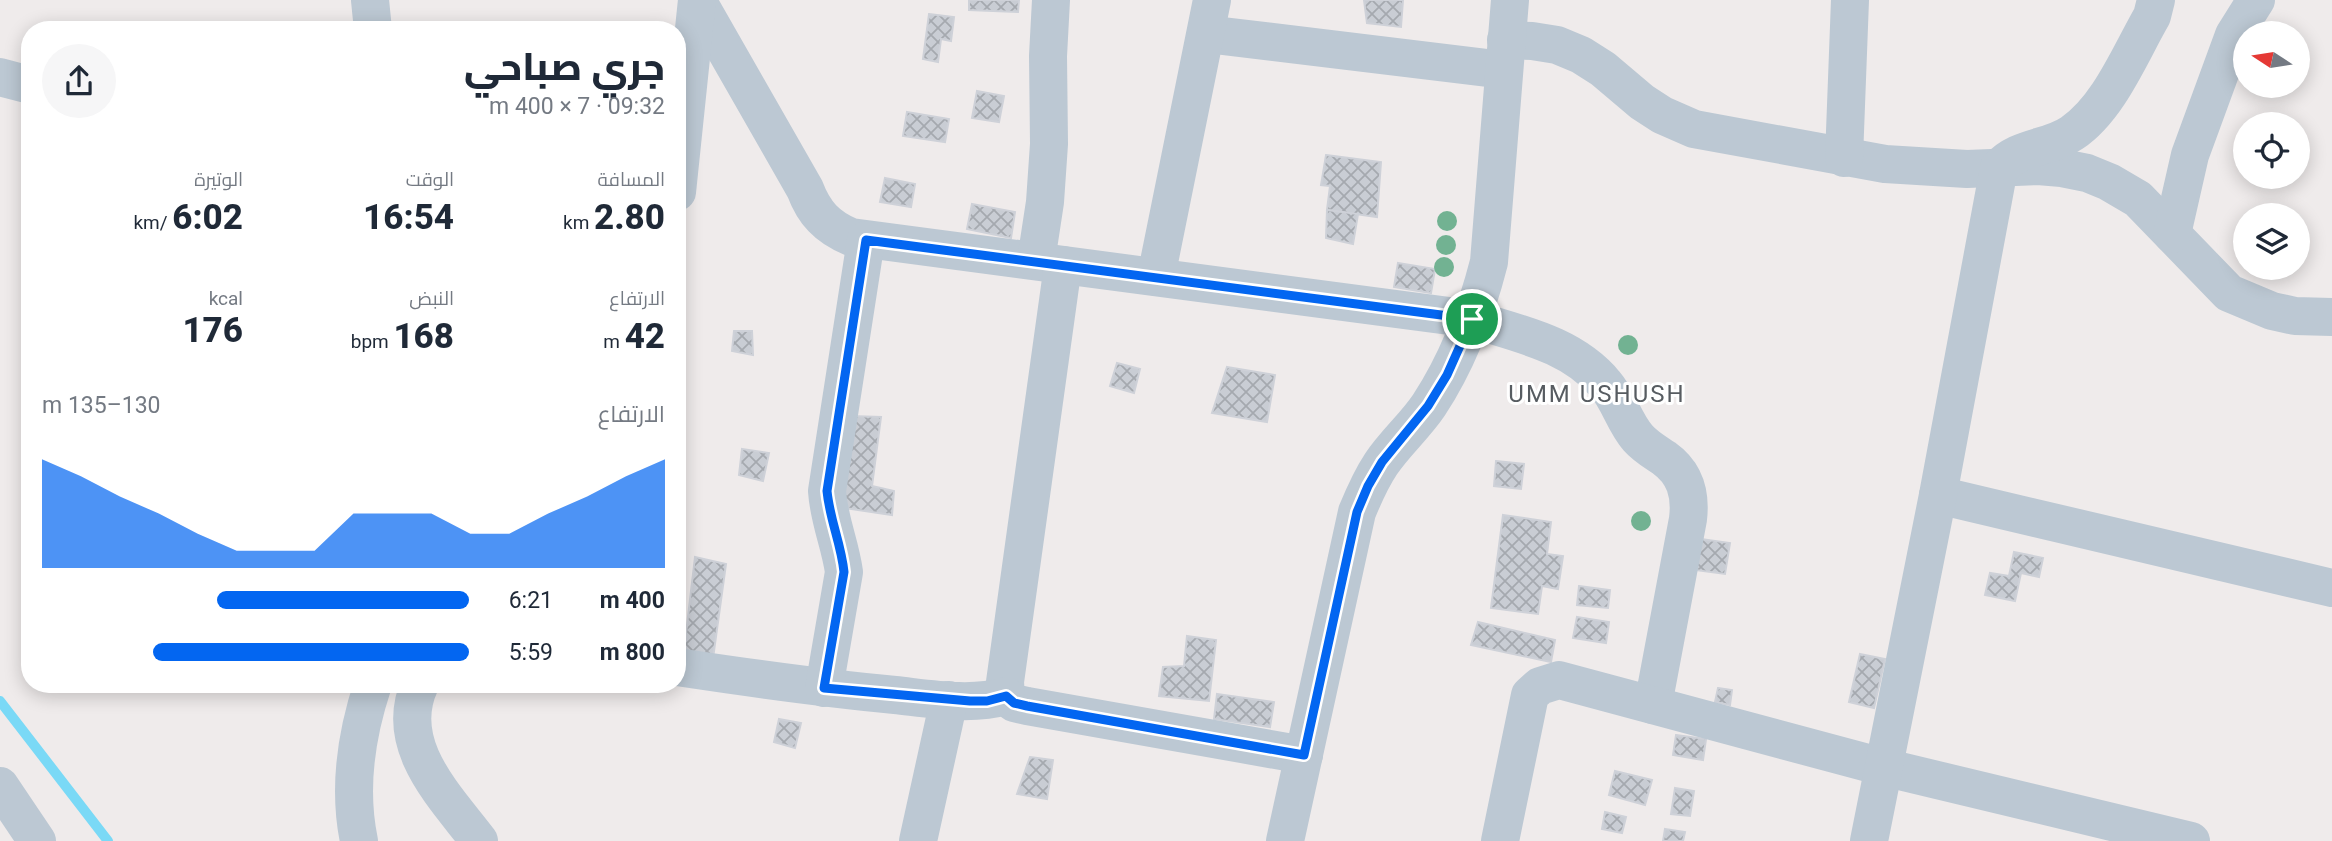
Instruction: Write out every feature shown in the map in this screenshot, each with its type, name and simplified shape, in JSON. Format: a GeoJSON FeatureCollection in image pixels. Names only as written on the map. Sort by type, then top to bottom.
{"type":"FeatureCollection","features":[{"type":"Feature","properties":{"kind":"street"},"geometry":{"type":"LineString","coordinates":[[370,0],[372,21]]}},
{"type":"Feature","properties":{"kind":"street"},"geometry":{"type":"LineString","coordinates":[[686,89],[697,0]]}},
{"type":"Feature","properties":{"kind":"street"},"geometry":{"type":"LineString","coordinates":[[697,0],[805,189],[811,206],[822,220],[836,231],[866,240],[1472,319],[1556,347],[1576,357],[1593,370],[1607,386],[1639,440],[1675,468],[1688,491],[1688,519],[1653,705]]}},
{"type":"Feature","properties":{"kind":"street"},"geometry":{"type":"LineString","coordinates":[[1051,0],[1048,55],[1049,144],[1045,202],[1049,263],[1005,682],[1006,696],[1014,703],[1027,706],[1304,755]]}},
{"type":"Feature","properties":{"kind":"street"},"geometry":{"type":"LineString","coordinates":[[1285,841],[1357,512],[1382,462],[1428,406],[1447,375],[1472,319],[1489,262],[1510,0]]}},
{"type":"Feature","properties":{"kind":"street"},"geometry":{"type":"LineString","coordinates":[[1844,158],[1850,0]]}},
{"type":"Feature","properties":{"kind":"street"},"geometry":{"type":"LineString","coordinates":[[1869,841],[1938,495],[1999,168],[2013,155],[2054,143],[2072,133],[2088,119],[2102,104],[2152,16],[2156,0]]}},
{"type":"Feature","properties":{"kind":"street"},"geometry":{"type":"LineString","coordinates":[[2172,234],[2190,155],[2234,35],[2256,0]]}},
{"type":"Feature","properties":{"kind":"street"},"geometry":{"type":"LineString","coordinates":[[1156,277],[1209,17],[1505,55],[1532,41],[1558,45],[1603,69],[1661,115],[1694,129],[1844,158],[1926,168],[2038,166],[2087,173],[2138,199],[2229,293],[2272,311],[2295,316],[2332,317]]}},
{"type":"Feature","properties":{"kind":"street"},"geometry":{"type":"LineString","coordinates":[[0,77],[21,83]]}},
{"type":"Feature","properties":{"kind":"street"},"geometry":{"type":"LineString","coordinates":[[824,688],[844,572],[829,514],[827,491],[866,240]]}},
{"type":"Feature","properties":{"kind":"street"},"geometry":{"type":"LineString","coordinates":[[1938,495],[2332,588]]}},
{"type":"Feature","properties":{"kind":"street"},"geometry":{"type":"LineString","coordinates":[[686,668],[824,688],[949,700],[987,701],[1006,696]]}},
{"type":"Feature","properties":{"kind":"street"},"geometry":{"type":"LineString","coordinates":[[1500,841],[1530,695],[1549,681],[1569,681],[1883,767],[2191,841]]}},
{"type":"Feature","properties":{"kind":"street"},"geometry":{"type":"LineString","coordinates":[[359,841],[354,790],[356,752],[370,693]]}},
{"type":"Feature","properties":{"kind":"street"},"geometry":{"type":"LineString","coordinates":[[411,693],[412,721],[418,755],[426,771],[479,841]]}},
{"type":"Feature","properties":{"kind":"street"},"geometry":{"type":"LineString","coordinates":[[918,841],[949,700]]}},
{"type":"Feature","properties":{"kind":"street"},"geometry":{"type":"LineString","coordinates":[[0,786],[37,841]]}},
{"type":"Feature","properties":{"kind":"building"},"geometry":{"type":"Polygon","coordinates":[[[969,0],[1019,0],[1018,12],[969,10],[969,0]]]}},
{"type":"Feature","properties":{"kind":"building"},"geometry":{"type":"Polygon","coordinates":[[[1364,0],[1403,0],[1401,27],[1367,23],[1364,0]]]}},
{"type":"Feature","properties":{"kind":"building"},"geometry":{"type":"Polygon","coordinates":[[[929,14],[954,17],[951,41],[941,39],[938,62],[923,59],[929,14]]]}},
{"type":"Feature","properties":{"kind":"building"},"geometry":{"type":"Polygon","coordinates":[[[977,91],[1004,96],[999,122],[972,118],[977,91]]]}},
{"type":"Feature","properties":{"kind":"building"},"geometry":{"type":"Polygon","coordinates":[[[907,112],[949,119],[945,142],[903,136],[907,112]]]}},
{"type":"Feature","properties":{"kind":"building"},"geometry":{"type":"Polygon","coordinates":[[[1326,155],[1381,162],[1377,217],[1327,210],[1330,186],[1321,185],[1326,155]]]}},
{"type":"Feature","properties":{"kind":"building"},"geometry":{"type":"Polygon","coordinates":[[[885,178],[915,184],[911,207],[880,202],[885,178]]]}},
{"type":"Feature","properties":{"kind":"building"},"geometry":{"type":"Polygon","coordinates":[[[972,204],[1015,212],[1011,238],[967,229],[972,204]]]}},
{"type":"Feature","properties":{"kind":"building"},"geometry":{"type":"Polygon","coordinates":[[[1327,210],[1358,214],[1353,244],[1326,238],[1327,210]]]}},
{"type":"Feature","properties":{"kind":"building"},"geometry":{"type":"Polygon","coordinates":[[[1398,263],[1435,269],[1431,293],[1394,287],[1398,263]]]}},
{"type":"Feature","properties":{"kind":"building"},"geometry":{"type":"Polygon","coordinates":[[[734,331],[752,331],[753,355],[732,351],[734,331]]]}},
{"type":"Feature","properties":{"kind":"building"},"geometry":{"type":"Polygon","coordinates":[[[1117,363],[1140,369],[1134,393],[1110,386],[1117,363]]]}},
{"type":"Feature","properties":{"kind":"building"},"geometry":{"type":"Polygon","coordinates":[[[1227,367],[1275,375],[1267,422],[1212,413],[1227,367]]]}},
{"type":"Feature","properties":{"kind":"building"},"geometry":{"type":"Polygon","coordinates":[[[850,416],[881,417],[872,486],[894,491],[892,515],[838,507],[850,416]]]}},
{"type":"Feature","properties":{"kind":"building"},"geometry":{"type":"Polygon","coordinates":[[[742,449],[769,453],[763,481],[739,475],[742,449]]]}},
{"type":"Feature","properties":{"kind":"building"},"geometry":{"type":"Polygon","coordinates":[[[1496,461],[1524,464],[1521,489],[1494,486],[1496,461]]]}},
{"type":"Feature","properties":{"kind":"building"},"geometry":{"type":"Polygon","coordinates":[[[1503,515],[1551,522],[1547,554],[1563,556],[1558,589],[1542,586],[1538,614],[1491,608],[1503,515]]]}},
{"type":"Feature","properties":{"kind":"building"},"geometry":{"type":"Polygon","coordinates":[[[1701,539],[1730,543],[1725,574],[1695,570],[1701,539]]]}},
{"type":"Feature","properties":{"kind":"building"},"geometry":{"type":"Polygon","coordinates":[[[2014,552],[2043,558],[2039,577],[2021,573],[2015,601],[1985,595],[1990,573],[2009,576],[2014,552]]]}},
{"type":"Feature","properties":{"kind":"building"},"geometry":{"type":"Polygon","coordinates":[[[695,557],[726,564],[710,680],[686,677],[686,634],[695,557]]]}},
{"type":"Feature","properties":{"kind":"building"},"geometry":{"type":"Polygon","coordinates":[[[1579,586],[1610,590],[1608,608],[1577,605],[1579,586]]]}},
{"type":"Feature","properties":{"kind":"building"},"geometry":{"type":"Polygon","coordinates":[[[1577,617],[1609,622],[1606,643],[1573,638],[1577,617]]]}},
{"type":"Feature","properties":{"kind":"building"},"geometry":{"type":"Polygon","coordinates":[[[1478,622],[1555,640],[1551,662],[1471,645],[1478,622]]]}},
{"type":"Feature","properties":{"kind":"building"},"geometry":{"type":"Polygon","coordinates":[[[1187,636],[1216,640],[1209,701],[1159,696],[1163,667],[1184,666],[1187,636]]]}},
{"type":"Feature","properties":{"kind":"building"},"geometry":{"type":"Polygon","coordinates":[[[1860,654],[1885,659],[1874,708],[1849,702],[1860,654]]]}},
{"type":"Feature","properties":{"kind":"building"},"geometry":{"type":"Polygon","coordinates":[[[1718,688],[1732,690],[1730,705],[1715,702],[1718,688]]]}},
{"type":"Feature","properties":{"kind":"building"},"geometry":{"type":"Polygon","coordinates":[[[1217,694],[1274,702],[1270,727],[1214,719],[1217,694]]]}},
{"type":"Feature","properties":{"kind":"building"},"geometry":{"type":"Polygon","coordinates":[[[779,719],[801,723],[795,748],[774,742],[779,719]]]}},
{"type":"Feature","properties":{"kind":"building"},"geometry":{"type":"Polygon","coordinates":[[[1676,735],[1706,739],[1703,760],[1673,755],[1676,735]]]}},
{"type":"Feature","properties":{"kind":"building"},"geometry":{"type":"Polygon","coordinates":[[[1030,757],[1053,760],[1047,799],[1017,794],[1030,757]]]}},
{"type":"Feature","properties":{"kind":"building"},"geometry":{"type":"Polygon","coordinates":[[[1615,771],[1652,780],[1645,805],[1609,795],[1615,771]]]}},
{"type":"Feature","properties":{"kind":"building"},"geometry":{"type":"Polygon","coordinates":[[[1675,788],[1694,791],[1690,816],[1671,814],[1675,788]]]}},
{"type":"Feature","properties":{"kind":"building"},"geometry":{"type":"Polygon","coordinates":[[[1605,812],[1626,817],[1622,833],[1602,829],[1605,812]]]}},
{"type":"Feature","properties":{"kind":"building"},"geometry":{"type":"Polygon","coordinates":[[[1665,829],[1685,832],[1683,841],[1663,841],[1665,829]]]}},
{"type":"Feature","properties":{"kind":"waterway"},"geometry":{"type":"LineString","coordinates":[[0,701],[108,841]]}},
{"type":"Feature","properties":{"kind":"district","name":"UMM USHUSH"},"geometry":{"type":"Point","coordinates":[1597,394]}},
{"type":"Feature","properties":{"kind":"route"},"geometry":{"type":"LineString","coordinates":[[866,240],[1472,319],[1447,375],[1428,406],[1382,462],[1357,512],[1304,755],[1027,706],[1014,703],[1006,696],[987,701],[970,701],[824,688],[844,572],[829,514],[827,491],[866,240]]}}]}
